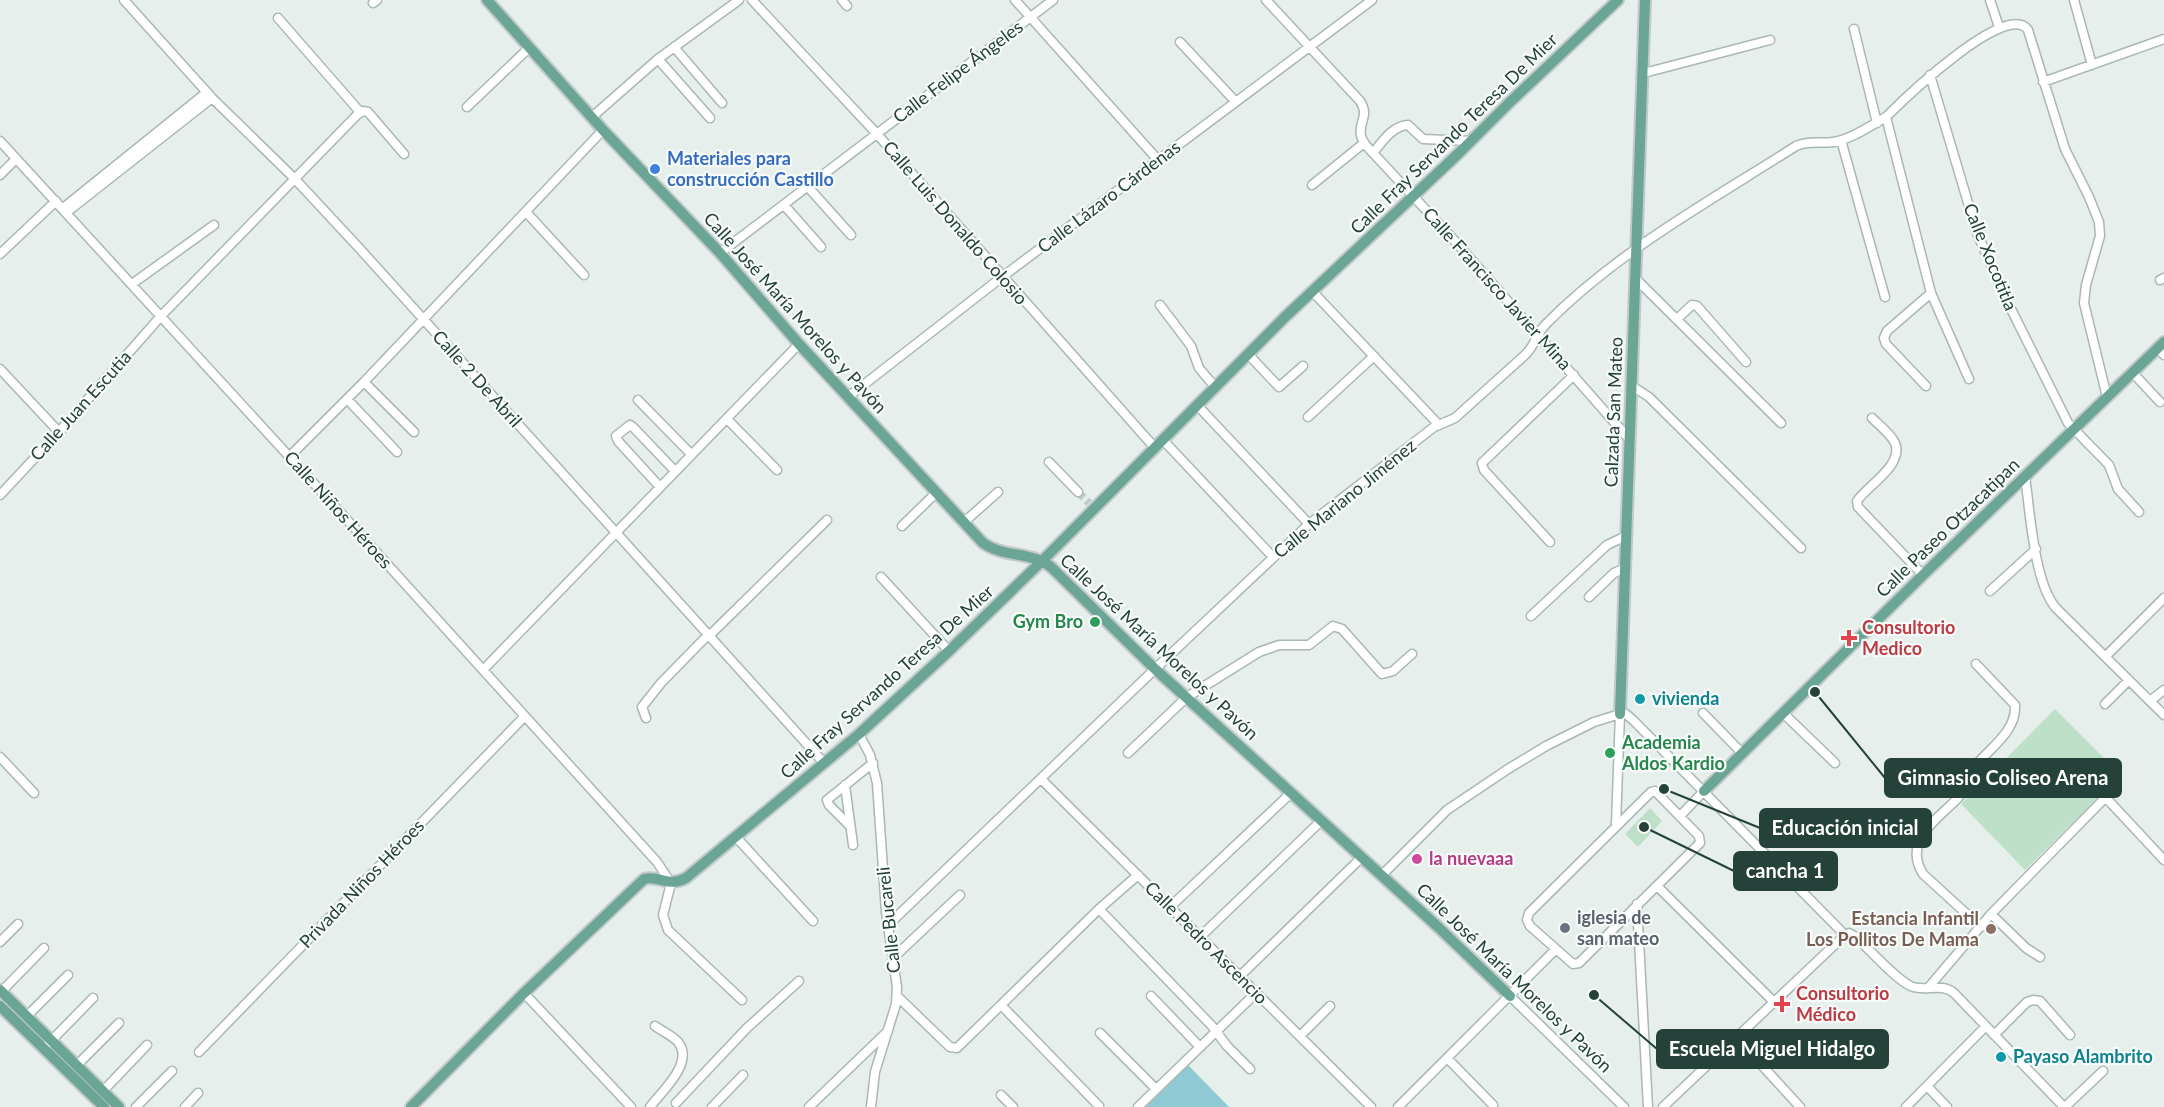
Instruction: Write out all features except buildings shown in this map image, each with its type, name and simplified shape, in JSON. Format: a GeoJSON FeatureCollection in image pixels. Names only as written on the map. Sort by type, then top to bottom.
{"type":"FeatureCollection","features":[{"type":"Feature","properties":{"kind":"main road","name":"Calle José María Morelos y Pavón"},"geometry":{"type":"LineString","coordinates":[[487,0],[603,130],[720,253],[799,344],[983,543],[996,551],[1043,560],[1155,669],[1445,933],[1510,996]]}},
{"type":"Feature","properties":{"kind":"main road","name":"Calle Fray Servando Teresa De Mier"},"geometry":{"type":"LineString","coordinates":[[671,883],[686,878],[860,734],[1043,560],[1092,506],[1159,444],[1312,291],[1618,0]]}},
{"type":"Feature","properties":{"kind":"main road","name":"Calzada San Mateo"},"geometry":{"type":"LineString","coordinates":[[1620,714],[1645,0]]}},
{"type":"Feature","properties":{"kind":"main road","name":"Calle Paseo Otzacatipan"},"geometry":{"type":"LineString","coordinates":[[1704,792],[2132,372],[2162,348]]}},
{"type":"Feature","properties":{"kind":"main road"},"geometry":{"type":"LineString","coordinates":[[411,1107],[524,993],[644,879],[650,878],[671,883]]}},
{"type":"Feature","properties":{"kind":"main road"},"geometry":{"type":"LineString","coordinates":[[1,991],[27,1016],[48,1045],[104,1107]]}},
{"type":"Feature","properties":{"kind":"main road"},"geometry":{"type":"LineString","coordinates":[[0,1006],[77,1065],[119,1107]]}},
{"type":"Feature","properties":{"kind":"street","name":"Calle 2 De Abril"},"geometry":{"type":"LineString","coordinates":[[124,0],[209,95],[294,178],[824,763]]}},
{"type":"Feature","properties":{"kind":"street"},"geometry":{"type":"LineString","coordinates":[[592,117],[658,58],[739,0]]}},
{"type":"Feature","properties":{"kind":"street","name":"Calle Luis Donaldo Colosio"},"geometry":{"type":"LineString","coordinates":[[752,0],[877,134],[1002,277],[1159,444],[1273,557]]}},
{"type":"Feature","properties":{"kind":"street"},"geometry":{"type":"LineString","coordinates":[[1015,0],[1158,160]]}},
{"type":"Feature","properties":{"kind":"street","name":"Calle Felipe Ángeles"},"geometry":{"type":"LineString","coordinates":[[720,253],[1053,0]]}},
{"type":"Feature","properties":{"kind":"street"},"geometry":{"type":"LineString","coordinates":[[1266,0],[1364,108],[1366,113],[1361,135],[1364,143],[1312,185]]}},
{"type":"Feature","properties":{"kind":"street","name":"Calle Lázaro Cárdenas"},"geometry":{"type":"LineString","coordinates":[[848,397],[1002,277],[1372,0]]}},
{"type":"Feature","properties":{"kind":"street"},"geometry":{"type":"LineString","coordinates":[[1990,0],[1998,24]]}},
{"type":"Feature","properties":{"kind":"street"},"geometry":{"type":"LineString","coordinates":[[2074,0],[2092,65]]}},
{"type":"Feature","properties":{"kind":"street"},"geometry":{"type":"LineString","coordinates":[[278,18],[360,112],[369,112],[404,154]]}},
{"type":"Feature","properties":{"kind":"street"},"geometry":{"type":"LineString","coordinates":[[1885,297],[1841,140],[1886,117],[1945,61],[1988,29],[1998,24],[2018,21],[2026,25],[2070,162],[2090,197],[2099,222],[2100,236],[2086,285],[2084,303],[2107,397]]}},
{"type":"Feature","properties":{"kind":"street"},"geometry":{"type":"LineString","coordinates":[[1854,29],[1877,123]]}},
{"type":"Feature","properties":{"kind":"street"},"geometry":{"type":"LineString","coordinates":[[2043,82],[2164,39]]}},
{"type":"Feature","properties":{"kind":"street"},"geometry":{"type":"LineString","coordinates":[[1644,73],[1770,40]]}},
{"type":"Feature","properties":{"kind":"street"},"geometry":{"type":"LineString","coordinates":[[1180,42],[1235,101]]}},
{"type":"Feature","properties":{"kind":"street"},"geometry":{"type":"LineString","coordinates":[[467,107],[530,46]]}},
{"type":"Feature","properties":{"kind":"street"},"geometry":{"type":"LineString","coordinates":[[674,47],[722,104]]}},
{"type":"Feature","properties":{"kind":"street"},"geometry":{"type":"LineString","coordinates":[[658,58],[710,118]]}},
{"type":"Feature","properties":{"kind":"street","name":"Calle Xocotitla"},"geometry":{"type":"LineString","coordinates":[[1930,75],[1966,200],[1984,251],[2036,361],[2064,415],[2074,429],[2109,465],[2118,489],[2139,512]]}},
{"type":"Feature","properties":{"kind":"street"},"geometry":{"type":"LineString","coordinates":[[65,210],[209,95]]}},
{"type":"Feature","properties":{"kind":"street","name":"Calle Juan Escutia"},"geometry":{"type":"LineString","coordinates":[[0,495],[161,316],[360,112]]}},
{"type":"Feature","properties":{"kind":"street"},"geometry":{"type":"LineString","coordinates":[[1886,117],[1931,293],[1969,379]]}},
{"type":"Feature","properties":{"kind":"street"},"geometry":{"type":"LineString","coordinates":[[1373,153],[1394,129],[1403,125],[1407,125],[1419,137],[1427,140],[1472,141]]}},
{"type":"Feature","properties":{"kind":"street"},"geometry":{"type":"LineString","coordinates":[[289,457],[423,321],[603,130]]}},
{"type":"Feature","properties":{"kind":"street","name":"Calle Mariano Jiménez"},"geometry":{"type":"LineString","coordinates":[[887,926],[1309,524],[1439,424],[1455,418],[1526,354],[1536,343],[1546,324],[1616,262],[1796,146],[1808,141],[1826,143],[1841,140]]}},
{"type":"Feature","properties":{"kind":"street","name":"Calle Niños Héroes"},"geometry":{"type":"LineString","coordinates":[[0,141],[651,854],[671,883]]}},
{"type":"Feature","properties":{"kind":"street","name":"Calle Francisco Javier Mina"},"geometry":{"type":"LineString","coordinates":[[1364,143],[1630,440]]}},
{"type":"Feature","properties":{"kind":"street"},"geometry":{"type":"LineString","coordinates":[[0,175],[16,159]]}},
{"type":"Feature","properties":{"kind":"street"},"geometry":{"type":"LineString","coordinates":[[808,186],[851,235]]}},
{"type":"Feature","properties":{"kind":"street"},"geometry":{"type":"LineString","coordinates":[[0,254],[56,201]]}},
{"type":"Feature","properties":{"kind":"street"},"geometry":{"type":"LineString","coordinates":[[784,205],[821,247]]}},
{"type":"Feature","properties":{"kind":"street"},"geometry":{"type":"LineString","coordinates":[[526,212],[584,275]]}},
{"type":"Feature","properties":{"kind":"street"},"geometry":{"type":"LineString","coordinates":[[132,284],[213,225]]}},
{"type":"Feature","properties":{"kind":"street"},"geometry":{"type":"LineString","coordinates":[[1636,279],[1782,423]]}},
{"type":"Feature","properties":{"kind":"street"},"geometry":{"type":"LineString","coordinates":[[1312,291],[1439,424]]}},
{"type":"Feature","properties":{"kind":"street"},"geometry":{"type":"LineString","coordinates":[[1926,386],[1886,344],[1884,338],[1887,331],[1931,293]]}},
{"type":"Feature","properties":{"kind":"street"},"geometry":{"type":"LineString","coordinates":[[1160,305],[1191,346],[1199,368],[1215,387]]}},
{"type":"Feature","properties":{"kind":"street"},"geometry":{"type":"LineString","coordinates":[[1677,319],[1692,305],[1695,305],[1746,362]]}},
{"type":"Feature","properties":{"kind":"street"},"geometry":{"type":"LineString","coordinates":[[483,670],[799,344]]}},
{"type":"Feature","properties":{"kind":"street"},"geometry":{"type":"LineString","coordinates":[[1248,354],[1279,387],[1303,366]]}},
{"type":"Feature","properties":{"kind":"street"},"geometry":{"type":"LineString","coordinates":[[1308,417],[1374,356]]}},
{"type":"Feature","properties":{"kind":"street"},"geometry":{"type":"LineString","coordinates":[[0,369],[59,432]]}},
{"type":"Feature","properties":{"kind":"street"},"geometry":{"type":"LineString","coordinates":[[2132,372],[2160,402]]}},
{"type":"Feature","properties":{"kind":"street"},"geometry":{"type":"LineString","coordinates":[[1550,542],[1484,470],[1482,463],[1574,375]]}},
{"type":"Feature","properties":{"kind":"street"},"geometry":{"type":"LineString","coordinates":[[364,382],[414,432]]}},
{"type":"Feature","properties":{"kind":"street"},"geometry":{"type":"LineString","coordinates":[[1632,386],[1649,397],[1801,548]]}},
{"type":"Feature","properties":{"kind":"street"},"geometry":{"type":"LineString","coordinates":[[346,399],[397,452]]}},
{"type":"Feature","properties":{"kind":"street"},"geometry":{"type":"LineString","coordinates":[[639,400],[691,454]]}},
{"type":"Feature","properties":{"kind":"street"},"geometry":{"type":"LineString","coordinates":[[1197,405],[1309,524]]}},
{"type":"Feature","properties":{"kind":"street"},"geometry":{"type":"LineString","coordinates":[[1872,418],[1894,442],[1896,456],[1890,466],[1857,501],[1858,507],[1923,575]]}},
{"type":"Feature","properties":{"kind":"street"},"geometry":{"type":"LineString","coordinates":[[727,419],[777,470]]}},
{"type":"Feature","properties":{"kind":"street"},"geometry":{"type":"LineString","coordinates":[[660,487],[616,436],[630,425],[675,471]]}},
{"type":"Feature","properties":{"kind":"street"},"geometry":{"type":"LineString","coordinates":[[1049,462],[1078,492]]}},
{"type":"Feature","properties":{"kind":"street"},"geometry":{"type":"LineString","coordinates":[[2025,476],[2043,586],[2050,602],[2164,715]]}},
{"type":"Feature","properties":{"kind":"street"},"geometry":{"type":"LineString","coordinates":[[963,523],[998,492]]}},
{"type":"Feature","properties":{"kind":"street"},"geometry":{"type":"LineString","coordinates":[[902,526],[936,493]]}},
{"type":"Feature","properties":{"kind":"street"},"geometry":{"type":"LineString","coordinates":[[645,718],[642,707],[646,700],[704,639],[710,636],[827,520]]}},
{"type":"Feature","properties":{"kind":"street"},"geometry":{"type":"LineString","coordinates":[[1531,616],[1607,545],[1626,536]]}},
{"type":"Feature","properties":{"kind":"street"},"geometry":{"type":"LineString","coordinates":[[1990,591],[2036,549]]}},
{"type":"Feature","properties":{"kind":"street"},"geometry":{"type":"LineString","coordinates":[[1589,597],[1614,573],[1625,568]]}},
{"type":"Feature","properties":{"kind":"street"},"geometry":{"type":"LineString","coordinates":[[881,577],[949,651]]}},
{"type":"Feature","properties":{"kind":"street"},"geometry":{"type":"LineString","coordinates":[[2106,656],[2164,598]]}},
{"type":"Feature","properties":{"kind":"street"},"geometry":{"type":"LineString","coordinates":[[1128,753],[1187,697],[1259,652],[1279,645],[1309,645],[1333,626],[1342,629],[1382,674],[1393,671],[1413,654]]}},
{"type":"Feature","properties":{"kind":"street"},"geometry":{"type":"LineString","coordinates":[[1976,664],[2015,705],[2014,721],[1969,774],[1963,792],[1926,828],[1916,851],[1919,868],[1923,873],[1981,927]]}},
{"type":"Feature","properties":{"kind":"street"},"geometry":{"type":"LineString","coordinates":[[2105,704],[2129,680]]}},
{"type":"Feature","properties":{"kind":"street"},"geometry":{"type":"LineString","coordinates":[[2150,701],[2164,690]]}},
{"type":"Feature","properties":{"kind":"street"},"geometry":{"type":"LineString","coordinates":[[1703,713],[1742,753]]}},
{"type":"Feature","properties":{"kind":"street"},"geometry":{"type":"LineString","coordinates":[[1783,713],[1835,763]]}},
{"type":"Feature","properties":{"kind":"street"},"geometry":{"type":"LineString","coordinates":[[1381,876],[1435,822],[1468,794],[1572,732],[1620,714],[1630,717],[1845,935]]}},
{"type":"Feature","properties":{"kind":"street","name":"Calzada San Mateo"},"geometry":{"type":"LineString","coordinates":[[1616,824],[1620,714]]}},
{"type":"Feature","properties":{"kind":"street","name":"Privada Niños Héroes"},"geometry":{"type":"LineString","coordinates":[[199,1052],[525,716]]}},
{"type":"Feature","properties":{"kind":"street","name":"Calle Bucareli"},"geometry":{"type":"LineString","coordinates":[[860,734],[873,764],[877,783],[887,926],[897,996],[875,1072],[871,1107]]}},
{"type":"Feature","properties":{"kind":"street"},"geometry":{"type":"LineString","coordinates":[[0,757],[34,793]]}},
{"type":"Feature","properties":{"kind":"street"},"geometry":{"type":"LineString","coordinates":[[849,825],[827,802],[829,798],[873,764]]}},
{"type":"Feature","properties":{"kind":"street","name":"Calle Pedro Ascencio"},"geometry":{"type":"LineString","coordinates":[[1041,779],[1371,1107]]}},
{"type":"Feature","properties":{"kind":"street"},"geometry":{"type":"LineString","coordinates":[[845,785],[853,845]]}},
{"type":"Feature","properties":{"kind":"street"},"geometry":{"type":"LineString","coordinates":[[1653,791],[1680,816],[1699,836],[1700,843],[1578,964],[1573,964],[1530,926],[1527,920],[1528,913],[1616,824],[1653,791]]}},
{"type":"Feature","properties":{"kind":"street","name":"Calle Paseo Otzacatipan"},"geometry":{"type":"LineString","coordinates":[[1680,816],[1704,792]]}},
{"type":"Feature","properties":{"kind":"street"},"geometry":{"type":"LineString","coordinates":[[1170,907],[1291,793]]}},
{"type":"Feature","properties":{"kind":"street"},"geometry":{"type":"LineString","coordinates":[[1928,988],[1991,914],[2104,799],[2108,800],[2164,860]]}},
{"type":"Feature","properties":{"kind":"street"},"geometry":{"type":"LineString","coordinates":[[1200,937],[1321,821]]}},
{"type":"Feature","properties":{"kind":"street"},"geometry":{"type":"LineString","coordinates":[[736,837],[813,921]]}},
{"type":"Feature","properties":{"kind":"street"},"geometry":{"type":"LineString","coordinates":[[1240,976],[1361,858]]}},
{"type":"Feature","properties":{"kind":"street"},"geometry":{"type":"LineString","coordinates":[[897,996],[950,1047],[960,1046],[1099,909],[1138,875]]}},
{"type":"Feature","properties":{"kind":"street"},"geometry":{"type":"LineString","coordinates":[[671,883],[663,915],[668,930],[742,1000]]}},
{"type":"Feature","properties":{"kind":"street"},"geometry":{"type":"LineString","coordinates":[[1658,886],[1773,1001]]}},
{"type":"Feature","properties":{"kind":"street"},"geometry":{"type":"LineString","coordinates":[[893,958],[960,895]]}},
{"type":"Feature","properties":{"kind":"street"},"geometry":{"type":"LineString","coordinates":[[1637,904],[1648,1107]]}},
{"type":"Feature","properties":{"kind":"street"},"geometry":{"type":"LineString","coordinates":[[1099,909],[1216,1030],[1227,1046],[1250,1069]]}},
{"type":"Feature","properties":{"kind":"street"},"geometry":{"type":"LineString","coordinates":[[1991,914],[2026,948],[2040,957]]}},
{"type":"Feature","properties":{"kind":"street"},"geometry":{"type":"LineString","coordinates":[[0,942],[18,924]]}},
{"type":"Feature","properties":{"kind":"street"},"geometry":{"type":"LineString","coordinates":[[1663,1107],[1773,1001],[1849,933],[1906,984],[1912,987],[1951,990],[2064,1107],[2103,1071]]}},
{"type":"Feature","properties":{"kind":"street"},"geometry":{"type":"LineString","coordinates":[[1,991],[44,948]]}},
{"type":"Feature","properties":{"kind":"street"},"geometry":{"type":"LineString","coordinates":[[1398,1107],[1556,950]]}},
{"type":"Feature","properties":{"kind":"street"},"geometry":{"type":"LineString","coordinates":[[27,1016],[68,975]]}},
{"type":"Feature","properties":{"kind":"street"},"geometry":{"type":"LineString","coordinates":[[663,1094],[678,1105],[747,1028],[799,981]]}},
{"type":"Feature","properties":{"kind":"street"},"geometry":{"type":"LineString","coordinates":[[524,993],[631,1107]]}},
{"type":"Feature","properties":{"kind":"street"},"geometry":{"type":"LineString","coordinates":[[1138,1107],[1256,993]]}},
{"type":"Feature","properties":{"kind":"street"},"geometry":{"type":"LineString","coordinates":[[1151,996],[1200,1047]]}},
{"type":"Feature","properties":{"kind":"street","name":"Calle José María Morelos y Pavón"},"geometry":{"type":"LineString","coordinates":[[1510,996],[1624,1107]]}},
{"type":"Feature","properties":{"kind":"street"},"geometry":{"type":"LineString","coordinates":[[48,1045],[93,999]]}},
{"type":"Feature","properties":{"kind":"street"},"geometry":{"type":"LineString","coordinates":[[1994,1035],[2027,1002],[2033,1000],[2040,1001],[2070,1035]]}},
{"type":"Feature","properties":{"kind":"street"},"geometry":{"type":"LineString","coordinates":[[1002,1006],[1099,1106]]}},
{"type":"Feature","properties":{"kind":"street"},"geometry":{"type":"LineString","coordinates":[[1300,1036],[1330,1006]]}},
{"type":"Feature","properties":{"kind":"street"},"geometry":{"type":"LineString","coordinates":[[77,1065],[119,1023]]}},
{"type":"Feature","properties":{"kind":"street"},"geometry":{"type":"LineString","coordinates":[[650,1107],[663,1094],[682,1065],[683,1050],[677,1041],[655,1026]]}},
{"type":"Feature","properties":{"kind":"street"},"geometry":{"type":"LineString","coordinates":[[1906,1107],[1986,1026]]}},
{"type":"Feature","properties":{"kind":"street"},"geometry":{"type":"LineString","coordinates":[[808,1107],[888,1031]]}},
{"type":"Feature","properties":{"kind":"street"},"geometry":{"type":"LineString","coordinates":[[1100,1033],[1156,1089]]}},
{"type":"Feature","properties":{"kind":"street"},"geometry":{"type":"LineString","coordinates":[[1736,1037],[1800,1107]]}},
{"type":"Feature","properties":{"kind":"street"},"geometry":{"type":"LineString","coordinates":[[103,1091],[147,1045]]}},
{"type":"Feature","properties":{"kind":"street"},"geometry":{"type":"LineString","coordinates":[[1447,1058],[1493,1105]]}},
{"type":"Feature","properties":{"kind":"street"},"geometry":{"type":"LineString","coordinates":[[136,1107],[172,1071]]}},
{"type":"Feature","properties":{"kind":"street"},"geometry":{"type":"LineString","coordinates":[[712,1107],[743,1075]]}},
{"type":"Feature","properties":{"kind":"street"},"geometry":{"type":"LineString","coordinates":[[1927,1086],[1947,1107]]}},
{"type":"Feature","properties":{"kind":"street"},"geometry":{"type":"LineString","coordinates":[[185,1107],[198,1093]]}},
{"type":"Feature","properties":{"kind":"street"},"geometry":{"type":"LineString","coordinates":[[1001,1095],[1013,1107]]}},
{"type":"Feature","properties":{"kind":"green space"},"geometry":{"type":"Polygon","coordinates":[[[2055,709],[2121,775],[2025,870],[1961,804],[2055,709]]]}},
{"type":"Feature","properties":{"kind":"green space"},"geometry":{"type":"Polygon","coordinates":[[[1650,808],[1662,821],[1638,847],[1625,834],[1650,808]]]}},
{"type":"Feature","properties":{"kind":"water"},"geometry":{"type":"Polygon","coordinates":[[[1188,1065],[1229,1107],[1146,1107],[1188,1065]]]}},
{"type":"Feature","properties":{"kind":"tunnel"},"geometry":{"type":"LineString","coordinates":[[1078,492],[1089,503]]}},
{"type":"Feature","properties":{"kind":"place","name":"Materiales para construcción Castillo"},"geometry":{"type":"Point","coordinates":[655,169]}},
{"type":"Feature","properties":{"kind":"place","name":"Gym Bro"},"geometry":{"type":"Point","coordinates":[1095,622]}},
{"type":"Feature","properties":{"kind":"place","name":"Consultorio Medico"},"geometry":{"type":"Point","coordinates":[1849,638]}},
{"type":"Feature","properties":{"kind":"place","name":"Gimnasio Coliseo Arena"},"geometry":{"type":"Point","coordinates":[1815,692]}},
{"type":"Feature","properties":{"kind":"place","name":"vivienda"},"geometry":{"type":"Point","coordinates":[1640,699]}},
{"type":"Feature","properties":{"kind":"place","name":"Academia Aldos Kardio"},"geometry":{"type":"Point","coordinates":[1610,753]}},
{"type":"Feature","properties":{"kind":"place","name":"Educación inicial"},"geometry":{"type":"Point","coordinates":[1664,789]}},
{"type":"Feature","properties":{"kind":"place","name":"cancha 1"},"geometry":{"type":"Point","coordinates":[1644,827]}},
{"type":"Feature","properties":{"kind":"place","name":"la nuevaaa"},"geometry":{"type":"Point","coordinates":[1417,859]}},
{"type":"Feature","properties":{"kind":"place","name":"iglesia de san mateo"},"geometry":{"type":"Point","coordinates":[1565,928]}},
{"type":"Feature","properties":{"kind":"place","name":"Estancia Infantil Los Pollitos De Mama"},"geometry":{"type":"Point","coordinates":[1991,929]}},
{"type":"Feature","properties":{"kind":"place","name":"Escuela Miguel Hidalgo"},"geometry":{"type":"Point","coordinates":[1594,995]}},
{"type":"Feature","properties":{"kind":"place","name":"Consultorio Médico"},"geometry":{"type":"Point","coordinates":[1782,1004]}},
{"type":"Feature","properties":{"kind":"place","name":"Payaso Alambrito"},"geometry":{"type":"Point","coordinates":[2001,1057]}}]}
